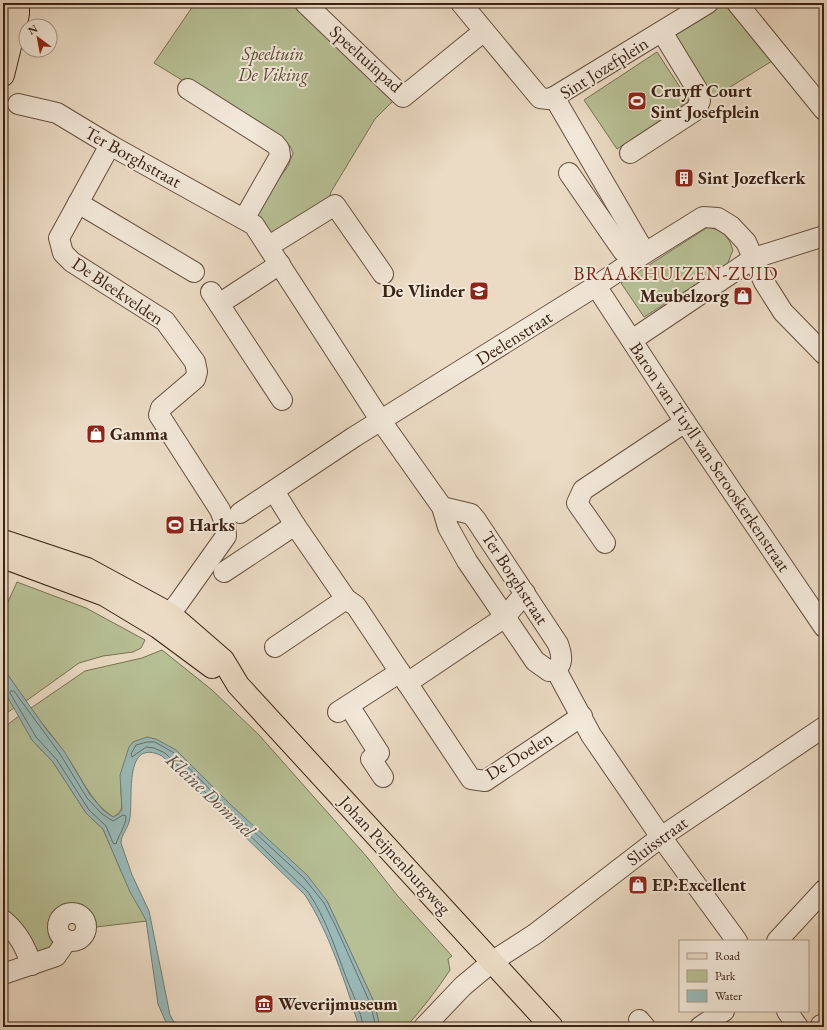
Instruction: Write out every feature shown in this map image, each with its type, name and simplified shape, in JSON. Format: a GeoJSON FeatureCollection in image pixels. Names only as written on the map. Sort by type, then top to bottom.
{"type":"FeatureCollection","features":[{"type":"Feature","properties":{"kind":"main road"},"geometry":{"type":"LineString","coordinates":[[3,24],[6,13],[13,3]]}},
{"type":"Feature","properties":{"kind":"main road"},"geometry":{"type":"LineString","coordinates":[[3,75],[18,14],[18,3]]}},
{"type":"Feature","properties":{"kind":"main road","name":"Johan Peijnenburgweg"},"geometry":{"type":"LineString","coordinates":[[4,555],[87,569],[223,660],[238,685],[552,1027]]}},
{"type":"Feature","properties":{"kind":"street","name":"Speeltuinpad"},"geometry":{"type":"LineString","coordinates":[[305,3],[403,97],[484,31]]}},
{"type":"Feature","properties":{"kind":"street"},"geometry":{"type":"LineString","coordinates":[[461,3],[540,98],[548,99],[554,97]]}},
{"type":"Feature","properties":{"kind":"street","name":"Sint Jozefplein"},"geometry":{"type":"LineString","coordinates":[[645,254],[554,97],[708,3]]}},
{"type":"Feature","properties":{"kind":"street"},"geometry":{"type":"LineString","coordinates":[[737,3],[824,110]]}},
{"type":"Feature","properties":{"kind":"street"},"geometry":{"type":"LineString","coordinates":[[630,153],[696,110],[700,101],[698,92],[662,32]]}},
{"type":"Feature","properties":{"kind":"street"},"geometry":{"type":"LineString","coordinates":[[188,89],[275,144],[279,149],[280,156],[244,219]]}},
{"type":"Feature","properties":{"kind":"street","name":"Ter Borghstraat"},"geometry":{"type":"LineString","coordinates":[[18,104],[57,113],[110,145],[254,225],[381,421],[442,507],[448,527],[463,554],[535,661],[550,671],[556,670],[560,664],[562,655],[558,644],[476,520],[471,514],[442,507]]}},
{"type":"Feature","properties":{"kind":"street","name":"De Bleekvelden"},"geometry":{"type":"LineString","coordinates":[[110,145],[59,238],[63,253],[72,262],[165,321],[195,362],[197,372],[194,379],[161,408],[159,415],[220,510],[225,523],[226,536],[164,620]]}},
{"type":"Feature","properties":{"kind":"street"},"geometry":{"type":"LineString","coordinates":[[568,173],[623,250]]}},
{"type":"Feature","properties":{"kind":"street"},"geometry":{"type":"LineString","coordinates":[[593,207],[611,195]]}},
{"type":"Feature","properties":{"kind":"street"},"geometry":{"type":"LineString","coordinates":[[78,203],[194,272]]}},
{"type":"Feature","properties":{"kind":"street"},"geometry":{"type":"LineString","coordinates":[[269,246],[335,205],[384,274]]}},
{"type":"Feature","properties":{"kind":"street"},"geometry":{"type":"LineString","coordinates":[[645,254],[703,217],[718,218],[731,226],[746,242],[764,282],[783,312],[824,354]]}},
{"type":"Feature","properties":{"kind":"street"},"geometry":{"type":"LineString","coordinates":[[632,340],[754,258],[824,236]]}},
{"type":"Feature","properties":{"kind":"street","name":"Deelenstraat"},"geometry":{"type":"LineString","coordinates":[[381,421],[645,254]]}},
{"type":"Feature","properties":{"kind":"street"},"geometry":{"type":"LineString","coordinates":[[280,264],[215,298],[282,400]]}},
{"type":"Feature","properties":{"kind":"street","name":"Baron van Tuyll van Serooskerkenstraat"},"geometry":{"type":"LineString","coordinates":[[596,286],[685,422],[824,627]]}},
{"type":"Feature","properties":{"kind":"street"},"geometry":{"type":"LineString","coordinates":[[240,513],[381,421]]}},
{"type":"Feature","properties":{"kind":"street"},"geometry":{"type":"LineString","coordinates":[[605,543],[577,503],[583,490],[685,422]]}},
{"type":"Feature","properties":{"kind":"street","name":"De Doelen"},"geometry":{"type":"LineString","coordinates":[[274,491],[295,525],[346,599],[356,606],[471,779],[485,781],[582,716]]}},
{"type":"Feature","properties":{"kind":"street"},"geometry":{"type":"LineString","coordinates":[[224,572],[295,525]]}},
{"type":"Feature","properties":{"kind":"street"},"geometry":{"type":"LineString","coordinates":[[383,777],[371,759],[379,753],[344,709],[404,678],[505,616],[525,593]]}},
{"type":"Feature","properties":{"kind":"street"},"geometry":{"type":"LineString","coordinates":[[275,647],[346,599]]}},
{"type":"Feature","properties":{"kind":"street"},"geometry":{"type":"LineString","coordinates":[[556,670],[591,735],[661,837],[736,940]]}},
{"type":"Feature","properties":{"kind":"street","name":"Sluisstraat"},"geometry":{"type":"LineString","coordinates":[[424,1027],[464,986],[493,961],[535,934],[661,837],[824,727]]}},
{"type":"Feature","properties":{"kind":"street"},"geometry":{"type":"LineString","coordinates":[[778,940],[824,890]]}},
{"type":"Feature","properties":{"kind":"street"},"geometry":{"type":"LineString","coordinates":[[3,920],[12,927],[21,940],[32,965]]}},
{"type":"Feature","properties":{"kind":"street"},"geometry":{"type":"LineString","coordinates":[[3,974],[56,956],[68,940]]}},
{"type":"Feature","properties":{"kind":"street"},"geometry":{"type":"LineString","coordinates":[[700,1027],[722,1012]]}},
{"type":"Feature","properties":{"kind":"street"},"geometry":{"type":"LineString","coordinates":[[787,1012],[798,1027]]}},
{"type":"Feature","properties":{"kind":"green space","name":"Speeltuin De Viking"},"geometry":{"type":"Polygon","coordinates":[[[195,3],[297,3],[397,97],[375,119],[331,192],[327,205],[271,240],[254,214],[288,166],[293,153],[290,146],[154,63],[195,3]]]}},
{"type":"Feature","properties":{"kind":"green space"},"geometry":{"type":"Polygon","coordinates":[[[716,3],[725,3],[772,61],[711,99],[673,33],[716,3]]]}},
{"type":"Feature","properties":{"kind":"green space","name":"Cruyff Court Sint Josefplein"},"geometry":{"type":"Polygon","coordinates":[[[657,52],[689,101],[617,149],[584,100],[657,52]]]}},
{"type":"Feature","properties":{"kind":"green space"},"geometry":{"type":"Polygon","coordinates":[[[708,227],[718,230],[724,234],[729,241],[733,250],[727,265],[644,317],[621,283],[708,227]]]}},
{"type":"Feature","properties":{"kind":"green space"},"geometry":{"type":"Polygon","coordinates":[[[17,582],[86,608],[145,640],[141,648],[133,652],[103,656],[79,663],[26,701],[3,668],[3,613],[17,582]]]}},
{"type":"Feature","properties":{"kind":"green space"},"geometry":{"type":"Polygon","coordinates":[[[162,650],[212,690],[259,735],[367,857],[397,895],[452,956],[448,959],[450,970],[440,985],[406,1027],[380,1027],[374,1002],[327,901],[176,750],[147,737],[122,783],[121,808],[120,811],[113,817],[98,804],[70,760],[31,708],[85,671],[142,658],[162,650]]]}},
{"type":"Feature","properties":{"kind":"green space"},"geometry":{"type":"Polygon","coordinates":[[[3,689],[15,707],[3,716],[3,689]]]}},
{"type":"Feature","properties":{"kind":"green space"},"geometry":{"type":"Polygon","coordinates":[[[19,716],[32,740],[53,762],[86,813],[103,829],[121,871],[147,921],[96,927],[95,918],[91,911],[84,907],[76,904],[61,907],[56,913],[53,921],[54,929],[59,942],[39,957],[23,928],[3,909],[3,728],[19,716]]]}},
{"type":"Feature","properties":{"kind":"water","name":"Kleine Dommel"},"geometry":{"type":"Polygon","coordinates":[[[3,668],[46,729],[64,751],[90,795],[104,811],[113,817],[119,814],[122,810],[120,775],[129,747],[133,742],[147,737],[156,739],[176,750],[231,805],[307,875],[327,901],[374,1002],[380,1027],[359,1027],[343,976],[329,941],[305,895],[162,756],[150,752],[141,755],[136,761],[131,783],[131,808],[129,821],[121,843],[132,875],[149,911],[170,1015],[177,1027],[168,1027],[158,1004],[146,920],[130,892],[103,829],[86,813],[53,762],[32,740],[3,689],[3,668]]]}},
{"type":"Feature","properties":{"kind":"place","name":"Cruyff Court Sint Josefplein"},"geometry":{"type":"Point","coordinates":[637,101]}},
{"type":"Feature","properties":{"kind":"place","name":"Sint Jozefkerk"},"geometry":{"type":"Point","coordinates":[684,178]}},
{"type":"Feature","properties":{"kind":"place","name":"De Vlinder"},"geometry":{"type":"Point","coordinates":[479,291]}},
{"type":"Feature","properties":{"kind":"place","name":"Meubelzorg"},"geometry":{"type":"Point","coordinates":[743,296]}},
{"type":"Feature","properties":{"kind":"place","name":"Gamma"},"geometry":{"type":"Point","coordinates":[96,434]}},
{"type":"Feature","properties":{"kind":"place","name":"Harks"},"geometry":{"type":"Point","coordinates":[175,525]}},
{"type":"Feature","properties":{"kind":"place","name":"EP:Excellent"},"geometry":{"type":"Point","coordinates":[638,885]}},
{"type":"Feature","properties":{"kind":"place","name":"Weverijmuseum"},"geometry":{"type":"Point","coordinates":[264,1004]}},
{"type":"Feature","properties":{"kind":"district","name":"BRAAKHUIZEN-ZUID"},"geometry":{"type":"Point","coordinates":[676,273]}}]}
